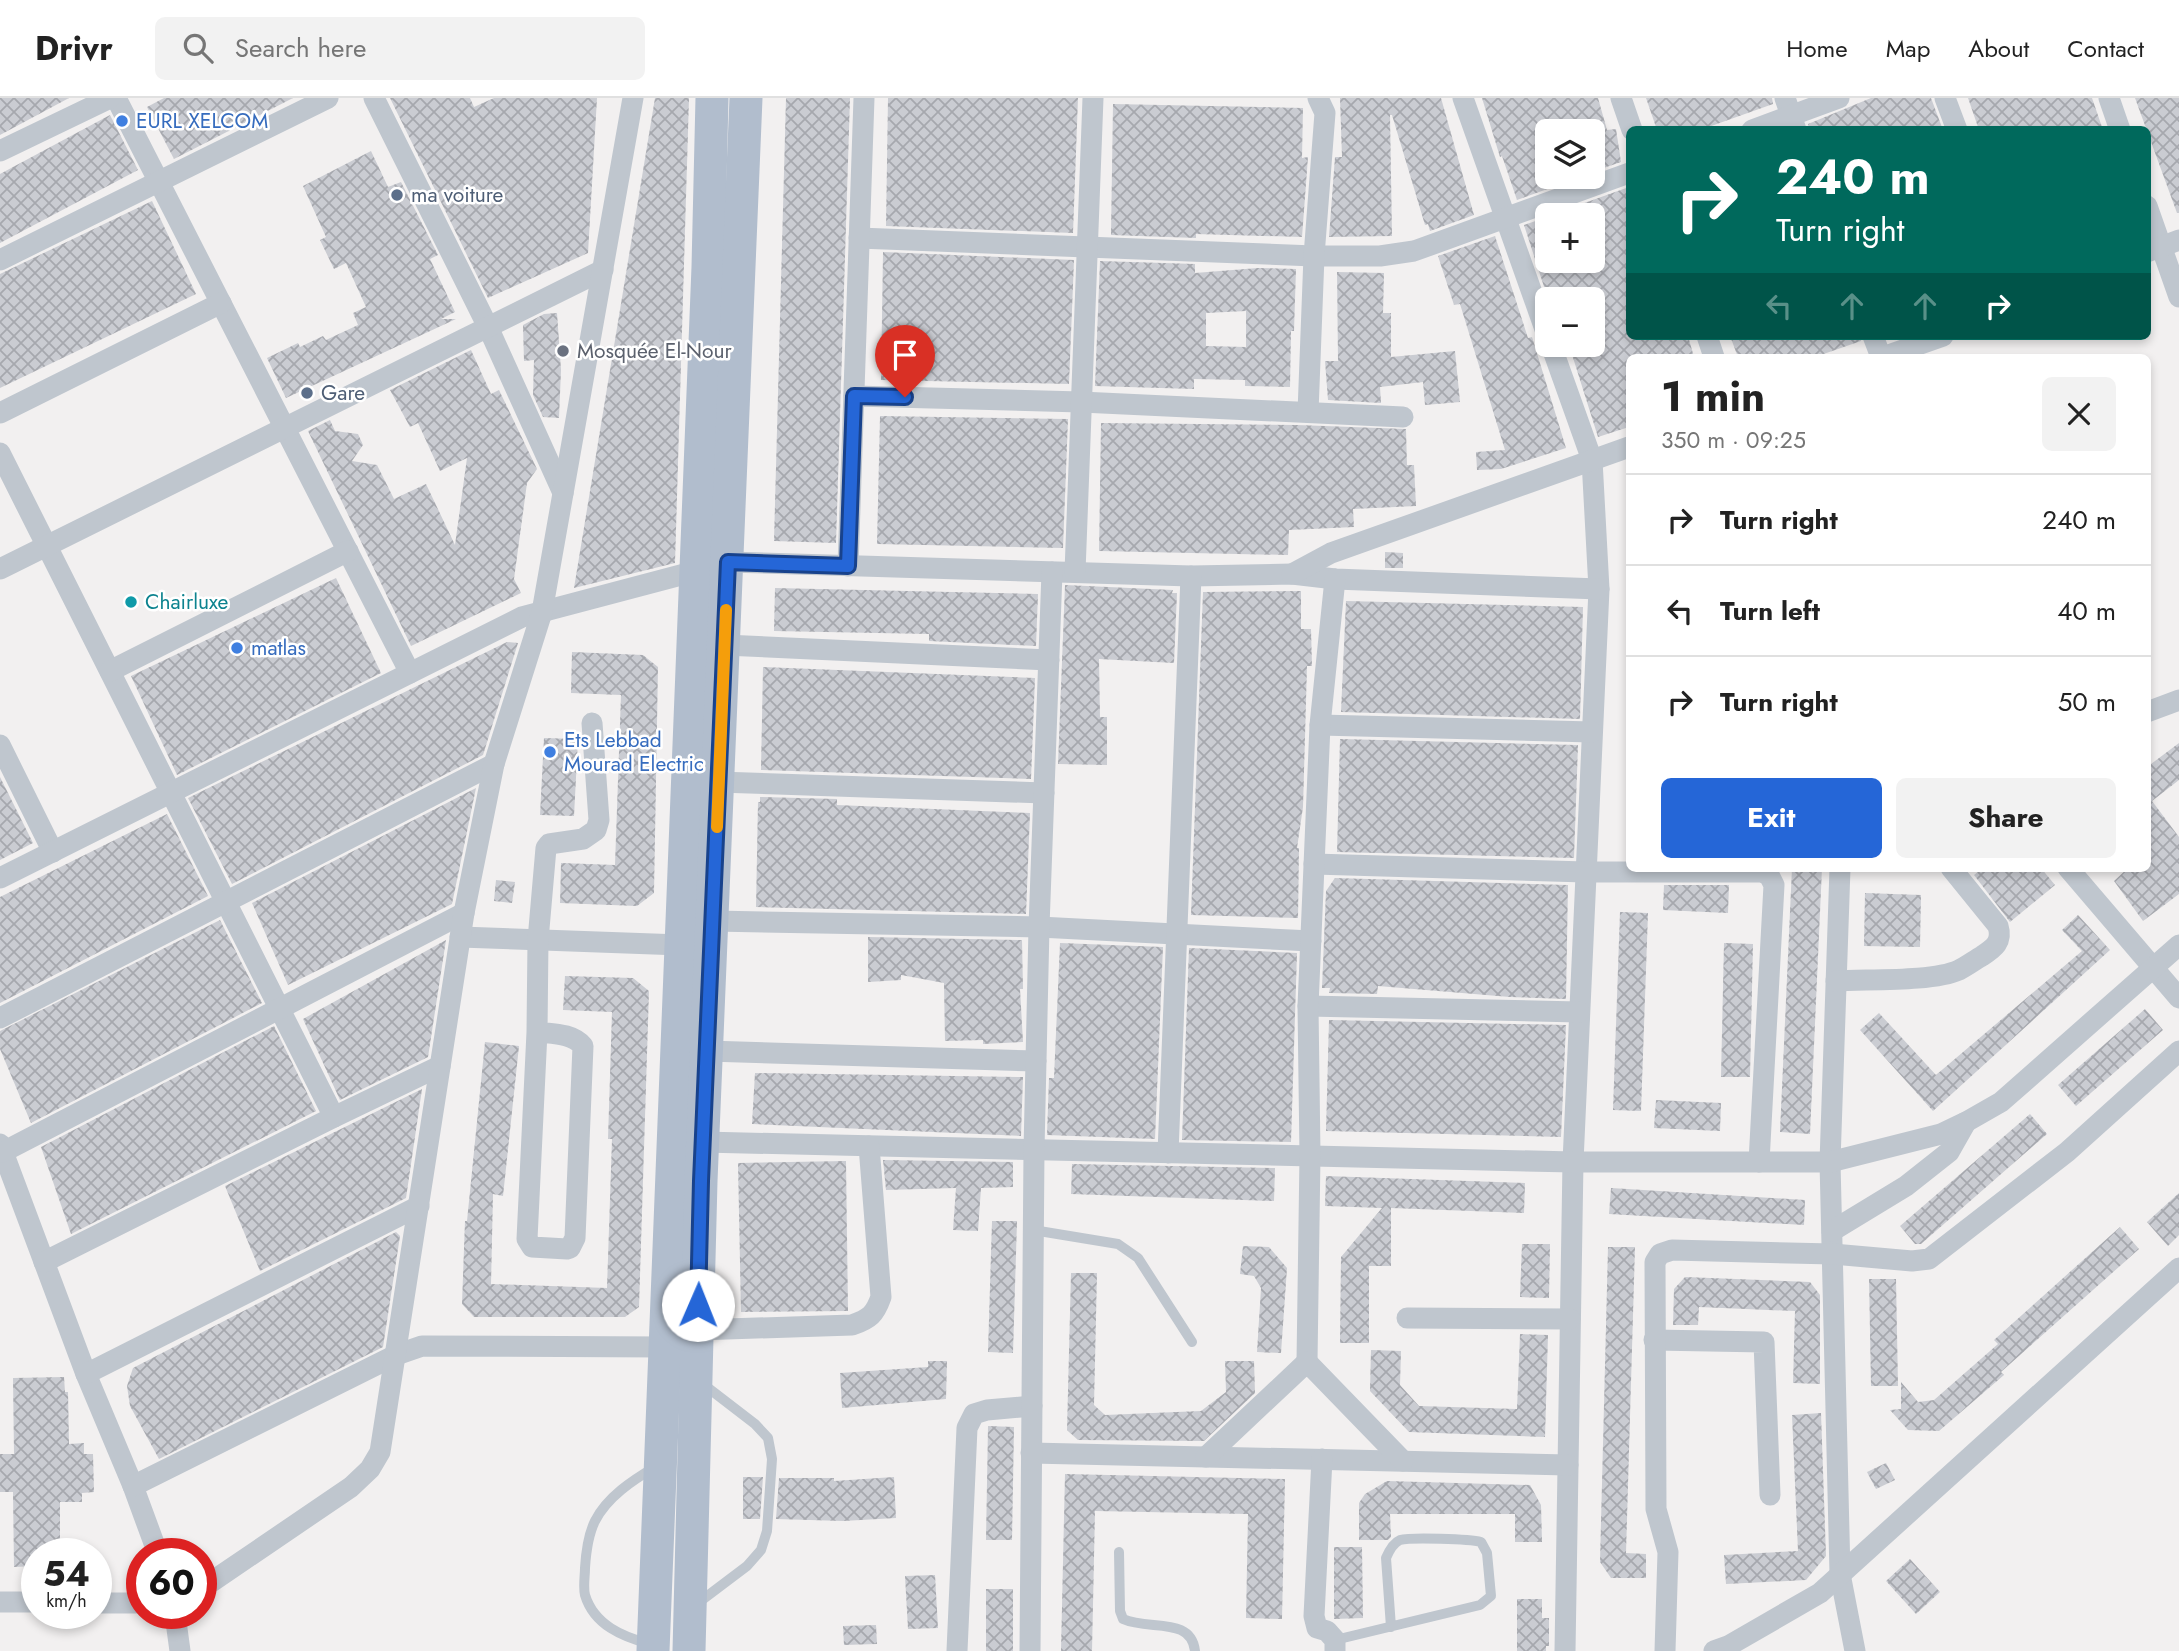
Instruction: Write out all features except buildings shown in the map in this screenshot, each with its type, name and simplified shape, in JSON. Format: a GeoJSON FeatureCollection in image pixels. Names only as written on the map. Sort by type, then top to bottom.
{"type":"FeatureCollection","features":[{"type":"Feature","properties":{"kind":"main road"},"geometry":{"type":"LineString","coordinates":[[653,1648],[712,98]]}},
{"type":"Feature","properties":{"kind":"main road"},"geometry":{"type":"LineString","coordinates":[[689,1651],[703,1142],[746,98]]}},
{"type":"Feature","properties":{"kind":"street"},"geometry":{"type":"LineString","coordinates":[[0,151],[110,98]]}},
{"type":"Feature","properties":{"kind":"street"},"geometry":{"type":"LineString","coordinates":[[116,98],[410,673]]}},
{"type":"Feature","properties":{"kind":"street"},"geometry":{"type":"LineString","coordinates":[[0,260],[328,98]]}},
{"type":"Feature","properties":{"kind":"street"},"geometry":{"type":"LineString","coordinates":[[374,98],[488,327],[563,493]]}},
{"type":"Feature","properties":{"kind":"street"},"geometry":{"type":"LineString","coordinates":[[848,566],[864,98]]}},
{"type":"Feature","properties":{"kind":"street"},"geometry":{"type":"LineString","coordinates":[[1075,572],[1093,98]]}},
{"type":"Feature","properties":{"kind":"street"},"geometry":{"type":"LineString","coordinates":[[1308,412],[1314,256],[1325,113],[1318,98]]}},
{"type":"Feature","properties":{"kind":"street"},"geometry":{"type":"LineString","coordinates":[[1463,98],[1535,302]]}},
{"type":"Feature","properties":{"kind":"street"},"geometry":{"type":"LineString","coordinates":[[1621,98],[1631,126]]}},
{"type":"Feature","properties":{"kind":"street"},"geometry":{"type":"LineString","coordinates":[[1762,126],[1839,98]]}},
{"type":"Feature","properties":{"kind":"street"},"geometry":{"type":"LineString","coordinates":[[1945,98],[1956,126]]}},
{"type":"Feature","properties":{"kind":"street"},"geometry":{"type":"LineString","coordinates":[[2109,98],[2119,126]]}},
{"type":"Feature","properties":{"kind":"street"},"geometry":{"type":"LineString","coordinates":[[217,1578],[351,1487],[370,1469],[380,1452],[464,913],[494,764],[542,612],[630,102]]}},
{"type":"Feature","properties":{"kind":"street"},"geometry":{"type":"LineString","coordinates":[[859,238],[1314,256],[1380,256],[1414,251],[1626,174]]}},
{"type":"Feature","properties":{"kind":"street"},"geometry":{"type":"LineString","coordinates":[[2151,217],[2179,297]]}},
{"type":"Feature","properties":{"kind":"street"},"geometry":{"type":"LineString","coordinates":[[0,569],[603,270]]}},
{"type":"Feature","properties":{"kind":"street"},"geometry":{"type":"LineString","coordinates":[[0,413],[221,303]]}},
{"type":"Feature","properties":{"kind":"street"},"geometry":{"type":"LineString","coordinates":[[1891,354],[1931,340]]}},
{"type":"Feature","properties":{"kind":"street"},"geometry":{"type":"LineString","coordinates":[[1554,357],[1592,460],[1599,589],[1573,1162],[1565,1651]]}},
{"type":"Feature","properties":{"kind":"street"},"geometry":{"type":"LineString","coordinates":[[854,396],[1081,402],[1403,417]]}},
{"type":"Feature","properties":{"kind":"street"},"geometry":{"type":"LineString","coordinates":[[1292,574],[1331,554],[1626,448]]}},
{"type":"Feature","properties":{"kind":"street"},"geometry":{"type":"LineString","coordinates":[[0,453],[334,1117]]}},
{"type":"Feature","properties":{"kind":"street"},"geometry":{"type":"LineString","coordinates":[[110,671],[348,551]]}},
{"type":"Feature","properties":{"kind":"street"},"geometry":{"type":"LineString","coordinates":[[728,562],[1191,576],[1292,574],[1335,579],[1599,589]]}},
{"type":"Feature","properties":{"kind":"street"},"geometry":{"type":"LineString","coordinates":[[0,878],[522,617],[696,571]]}},
{"type":"Feature","properties":{"kind":"street"},"geometry":{"type":"LineString","coordinates":[[1030,1651],[1034,1150],[1052,572]]}},
{"type":"Feature","properties":{"kind":"street"},"geometry":{"type":"LineString","coordinates":[[1168,1153],[1191,576]]}},
{"type":"Feature","properties":{"kind":"street"},"geometry":{"type":"LineString","coordinates":[[1335,579],[1320,725],[1308,1006],[1310,1155],[1307,1362],[1404,1461]]}},
{"type":"Feature","properties":{"kind":"street"},"geometry":{"type":"LineString","coordinates":[[724,645],[1049,660]]}},
{"type":"Feature","properties":{"kind":"street"},"geometry":{"type":"LineString","coordinates":[[2151,710],[2179,700]]}},
{"type":"Feature","properties":{"kind":"street"},"geometry":{"type":"LineString","coordinates":[[537,1032],[577,1039],[583,1046],[575,1238],[567,1249],[532,1247],[527,1239],[537,1032],[538,940],[546,848],[549,844],[583,839],[596,830],[598,820],[592,723]]}},
{"type":"Feature","properties":{"kind":"street"},"geometry":{"type":"LineString","coordinates":[[1320,725],[1592,732]]}},
{"type":"Feature","properties":{"kind":"street"},"geometry":{"type":"LineString","coordinates":[[0,745],[53,852]]}},
{"type":"Feature","properties":{"kind":"street"},"geometry":{"type":"LineString","coordinates":[[0,1018],[494,764]]}},
{"type":"Feature","properties":{"kind":"street"},"geometry":{"type":"LineString","coordinates":[[718,782],[1044,793]]}},
{"type":"Feature","properties":{"kind":"street"},"geometry":{"type":"LineString","coordinates":[[1314,864],[1586,872],[1762,872],[1772,879],[1774,885],[1759,1162]]}},
{"type":"Feature","properties":{"kind":"street"},"geometry":{"type":"LineString","coordinates":[[1840,872],[1830,1162],[1840,1574],[1855,1651]]}},
{"type":"Feature","properties":{"kind":"street"},"geometry":{"type":"LineString","coordinates":[[1836,981],[1937,976],[1959,970],[1993,949],[1999,942],[1998,926],[1954,872]]}},
{"type":"Feature","properties":{"kind":"street"},"geometry":{"type":"LineString","coordinates":[[2071,872],[2179,999]]}},
{"type":"Feature","properties":{"kind":"street"},"geometry":{"type":"LineString","coordinates":[[152,1538],[86,1374],[1,1148],[280,1010],[464,913]]}},
{"type":"Feature","properties":{"kind":"street"},"geometry":{"type":"LineString","coordinates":[[713,921],[1039,927],[1311,941]]}},
{"type":"Feature","properties":{"kind":"street"},"geometry":{"type":"LineString","coordinates":[[460,937],[681,945]]}},
{"type":"Feature","properties":{"kind":"street"},"geometry":{"type":"LineString","coordinates":[[703,1142],[1573,1162],[1830,1162],[1941,1134],[2001,1102],[2179,945]]}},
{"type":"Feature","properties":{"kind":"street"},"geometry":{"type":"LineString","coordinates":[[1308,1006],[1580,1012]]}},
{"type":"Feature","properties":{"kind":"street"},"geometry":{"type":"LineString","coordinates":[[707,1051],[1036,1061]]}},
{"type":"Feature","properties":{"kind":"street"},"geometry":{"type":"LineString","coordinates":[[1665,1651],[1668,1552],[1656,1509],[1655,1262],[1660,1254],[1672,1250],[1833,1254],[1912,1261],[1929,1259],[2067,1152],[2179,1051]]}},
{"type":"Feature","properties":{"kind":"street"},"geometry":{"type":"LineString","coordinates":[[44,1262],[440,1066]]}},
{"type":"Feature","properties":{"kind":"street"},"geometry":{"type":"LineString","coordinates":[[1832,1231],[1906,1186],[1949,1152],[1966,1122]]}},
{"type":"Feature","properties":{"kind":"street"},"geometry":{"type":"LineString","coordinates":[[697,1330],[852,1325],[866,1320],[876,1312],[881,1297],[869,1146]]}},
{"type":"Feature","properties":{"kind":"street"},"geometry":{"type":"LineString","coordinates":[[86,1374],[419,1206]]}},
{"type":"Feature","properties":{"kind":"street"},"geometry":{"type":"LineString","coordinates":[[1714,1651],[1777,1619],[1820,1592],[2179,1268]]}},
{"type":"Feature","properties":{"kind":"street"},"geometry":{"type":"LineString","coordinates":[[1407,1318],[1570,1319]]}},
{"type":"Feature","properties":{"kind":"street"},"geometry":{"type":"LineString","coordinates":[[1654,1340],[1764,1342],[1770,1495]]}},
{"type":"Feature","properties":{"kind":"street"},"geometry":{"type":"LineString","coordinates":[[133,1486],[396,1355],[422,1346],[665,1347]]}},
{"type":"Feature","properties":{"kind":"street"},"geometry":{"type":"LineString","coordinates":[[1206,1457],[1307,1362]]}},
{"type":"Feature","properties":{"kind":"street"},"geometry":{"type":"LineString","coordinates":[[957,1651],[967,1428],[974,1414],[987,1409],[1032,1406]]}},
{"type":"Feature","properties":{"kind":"street"},"geometry":{"type":"LineString","coordinates":[[1031,1452],[1567,1465]]}},
{"type":"Feature","properties":{"kind":"street"},"geometry":{"type":"LineString","coordinates":[[1322,1459],[1314,1616],[1317,1628],[1328,1631],[1335,1646]]}},
{"type":"Feature","properties":{"kind":"street"},"geometry":{"type":"LineString","coordinates":[[0,1602],[21,1602]]}},
{"type":"Feature","properties":{"kind":"street"},"geometry":{"type":"LineString","coordinates":[[177,1629],[180,1651]]}},
{"type":"Feature","properties":{"kind":"lane"},"geometry":{"type":"LineString","coordinates":[[1033,1230],[1118,1244],[1138,1258],[1192,1342]]}},
{"type":"Feature","properties":{"kind":"lane"},"geometry":{"type":"LineString","coordinates":[[690,1609],[747,1566],[761,1550],[767,1531],[772,1459],[768,1438],[755,1424],[696,1379]]}},
{"type":"Feature","properties":{"kind":"lane"},"geometry":{"type":"LineString","coordinates":[[653,1648],[611,1630],[595,1615],[584,1593],[586,1551],[596,1520],[615,1496],[637,1478],[661,1464]]}},
{"type":"Feature","properties":{"kind":"lane"},"geometry":{"type":"LineString","coordinates":[[1335,1646],[1391,1627],[1488,1601],[1491,1595],[1487,1553],[1481,1542],[1469,1539],[1400,1540],[1391,1547],[1386,1558],[1391,1627]]}},
{"type":"Feature","properties":{"kind":"lane"},"geometry":{"type":"LineString","coordinates":[[1119,1552],[1120,1611],[1123,1619],[1136,1625],[1180,1628],[1194,1641],[1195,1651]]}},
{"type":"Feature","properties":{"kind":"slow traffic"},"geometry":{"type":"LineString","coordinates":[[717,827],[726,610]]}},
{"type":"Feature","properties":{"kind":"place","name":"EURL XELCOM"},"geometry":{"type":"Point","coordinates":[122,121]}},
{"type":"Feature","properties":{"kind":"place","name":"ma voiture"},"geometry":{"type":"Point","coordinates":[397,195]}},
{"type":"Feature","properties":{"kind":"place","name":"Mosquée El-Nour"},"geometry":{"type":"Point","coordinates":[563,351]}},
{"type":"Feature","properties":{"kind":"place","name":"Gare"},"geometry":{"type":"Point","coordinates":[307,393]}},
{"type":"Feature","properties":{"kind":"place","name":"Chairluxe"},"geometry":{"type":"Point","coordinates":[131,602]}},
{"type":"Feature","properties":{"kind":"place","name":"matlas"},"geometry":{"type":"Point","coordinates":[237,648]}},
{"type":"Feature","properties":{"kind":"place","name":"Ets Lebbad Mourad Electric"},"geometry":{"type":"Point","coordinates":[550,752]}},
{"type":"Feature","properties":{"kind":"route"},"geometry":{"type":"LineString","coordinates":[[698,1305],[728,562],[848,566],[854,396],[905,397]]}}]}
